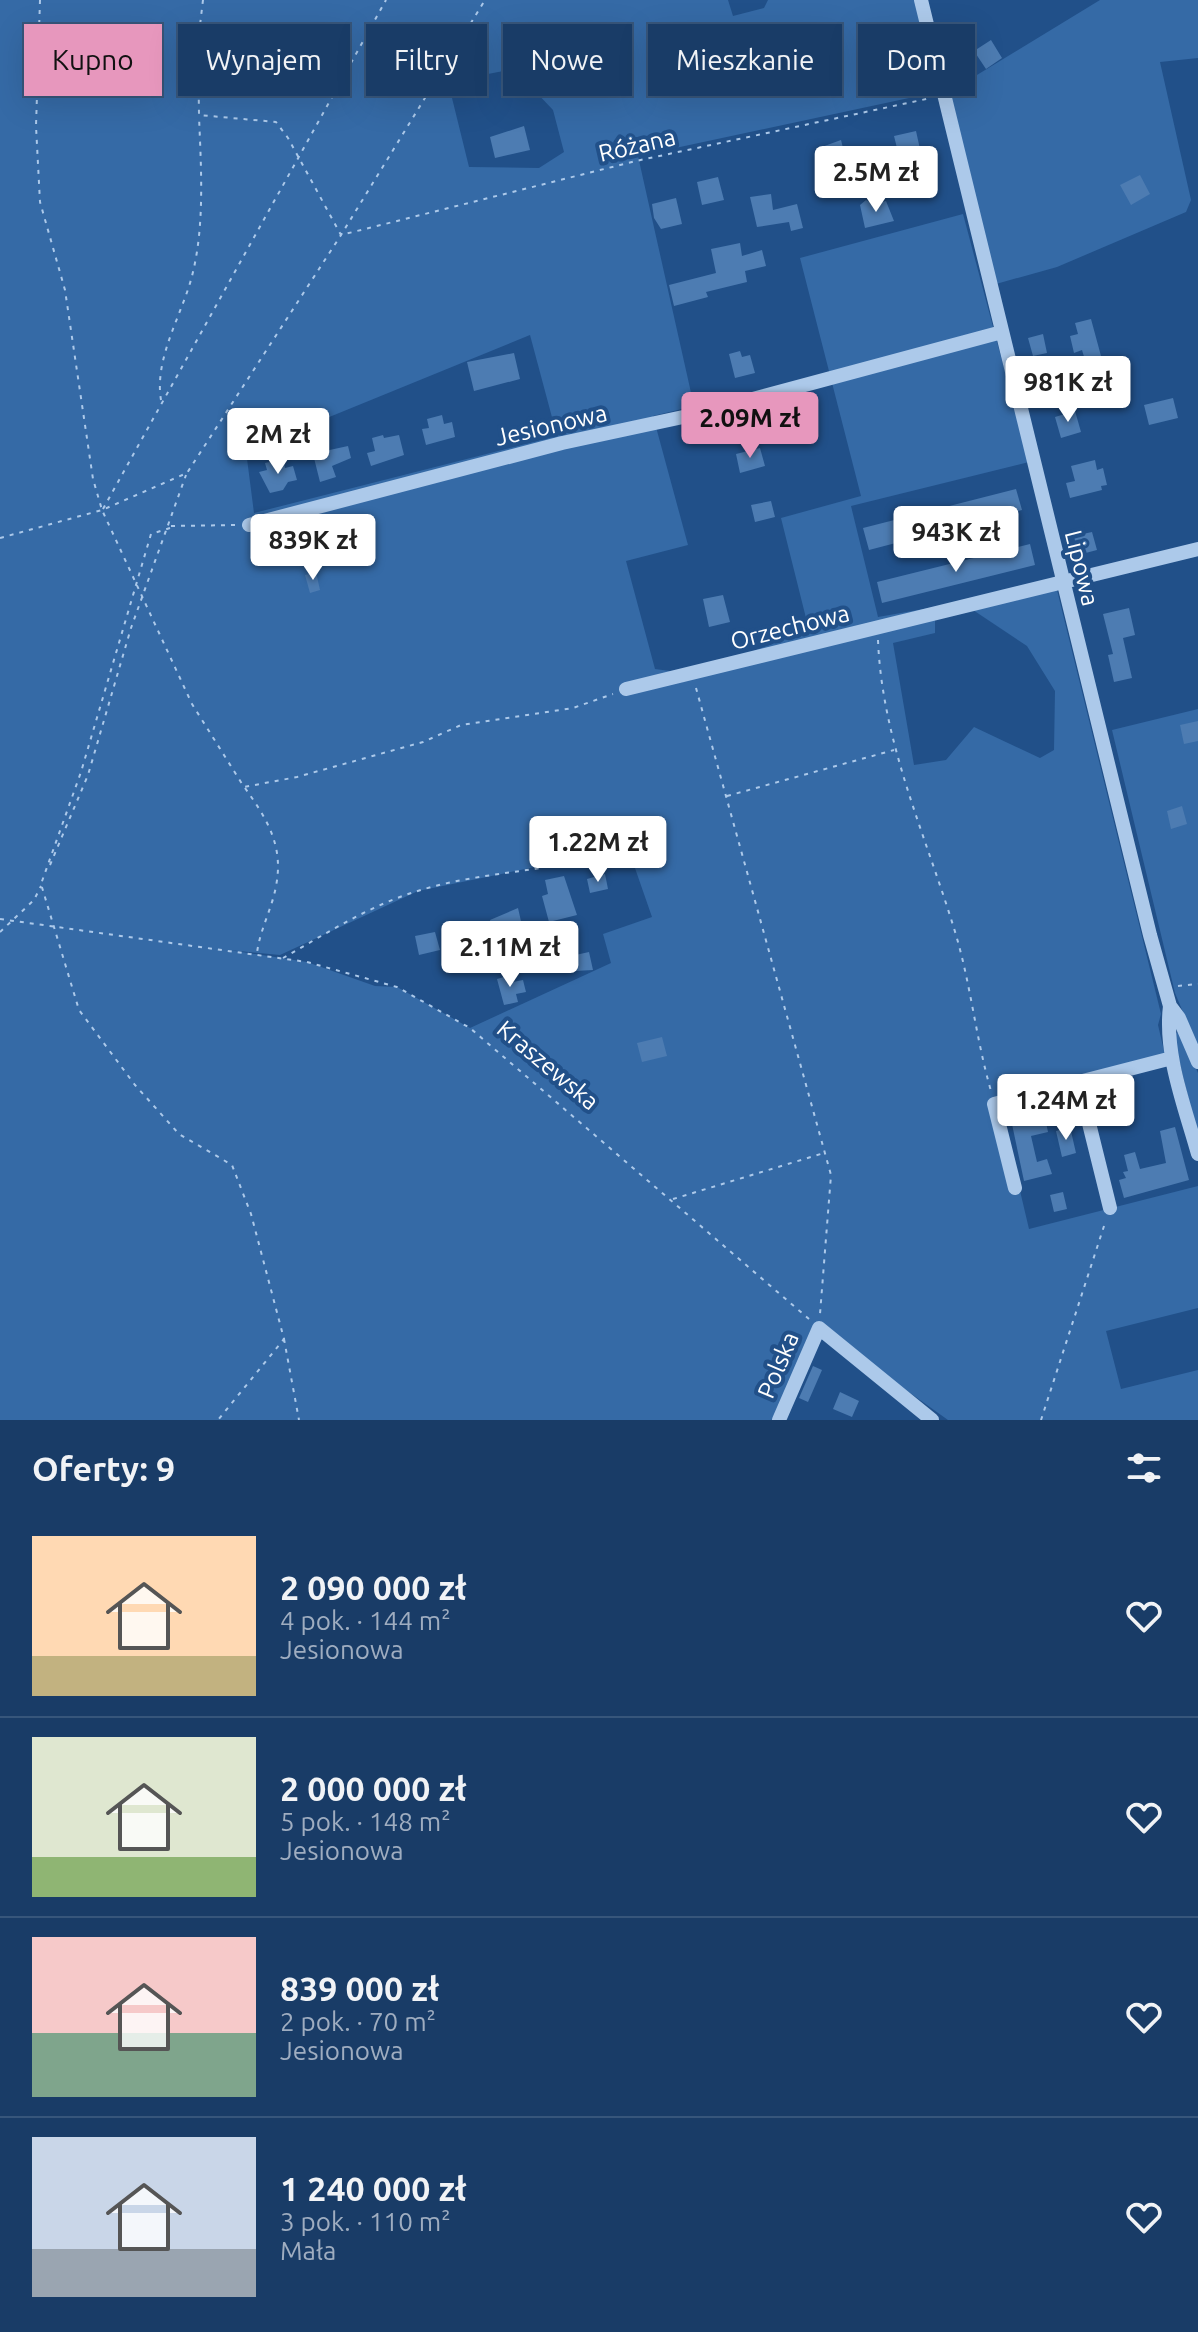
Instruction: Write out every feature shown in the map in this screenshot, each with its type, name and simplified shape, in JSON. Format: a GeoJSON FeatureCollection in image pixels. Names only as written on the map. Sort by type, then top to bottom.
{"type":"FeatureCollection","features":[{"type":"Feature","properties":{"kind":"street","name":"Lipowa"},"geometry":{"type":"LineString","coordinates":[[921,0],[927,24]]}},
{"type":"Feature","properties":{"kind":"street","name":"Lipowa"},"geometry":{"type":"LineString","coordinates":[[943,96],[1165,988],[1170,1006],[1179,1018],[1198,1062]]}},
{"type":"Feature","properties":{"kind":"street","name":"Jesionowa"},"geometry":{"type":"LineString","coordinates":[[249,525],[562,443],[697,414],[1002,332]]}},
{"type":"Feature","properties":{"kind":"street","name":"Orzechowa"},"geometry":{"type":"LineString","coordinates":[[626,689],[1198,549]]}},
{"type":"Feature","properties":{"kind":"street","name":"Lipowa"},"geometry":{"type":"LineString","coordinates":[[1170,1006],[1168,1023],[1172,1058],[1198,1154]]}},
{"type":"Feature","properties":{"kind":"street"},"geometry":{"type":"LineString","coordinates":[[1015,1188],[994,1104],[1172,1058]]}},
{"type":"Feature","properties":{"kind":"street"},"geometry":{"type":"LineString","coordinates":[[1079,1083],[1110,1208]]}},
{"type":"Feature","properties":{"kind":"street"},"geometry":{"type":"LineString","coordinates":[[819,1328],[932,1420]]}},
{"type":"Feature","properties":{"kind":"street","name":"Polska"},"geometry":{"type":"LineString","coordinates":[[779,1420],[819,1328]]}},
{"type":"Feature","properties":{"kind":"path"},"geometry":{"type":"LineString","coordinates":[[40,0],[36,126],[40,202],[65,290],[93,479],[102,510],[192,704],[274,832],[279,856],[276,887],[261,926],[257,953]]}},
{"type":"Feature","properties":{"kind":"path"},"geometry":{"type":"LineString","coordinates":[[162,403],[159,387],[165,356],[196,257],[201,190],[198,42],[203,0]]}},
{"type":"Feature","properties":{"kind":"path"},"geometry":{"type":"LineString","coordinates":[[102,510],[386,0]]}},
{"type":"Feature","properties":{"kind":"path"},"geometry":{"type":"LineString","coordinates":[[0,932],[34,900],[88,775],[142,597],[170,527],[187,473],[341,235],[485,0]]}},
{"type":"Feature","properties":{"kind":"path","name":"Różana"},"geometry":{"type":"LineString","coordinates":[[341,235],[636,161],[938,96]]}},
{"type":"Feature","properties":{"kind":"path"},"geometry":{"type":"LineString","coordinates":[[199,115],[276,122],[299,157],[341,235]]}},
{"type":"Feature","properties":{"kind":"path"},"geometry":{"type":"LineString","coordinates":[[0,538],[102,510],[187,473]]}},
{"type":"Feature","properties":{"kind":"path"},"geometry":{"type":"LineString","coordinates":[[249,525],[170,527],[151,534],[81,772],[41,884],[79,1010],[135,1085],[179,1134],[232,1165],[251,1214],[284,1339],[299,1420]]}},
{"type":"Feature","properties":{"kind":"path"},"geometry":{"type":"LineString","coordinates":[[878,627],[879,673],[894,750],[957,939],[975,1034],[994,1104]]}},
{"type":"Feature","properties":{"kind":"path"},"geometry":{"type":"LineString","coordinates":[[692,674],[831,1175],[819,1328]]}},
{"type":"Feature","properties":{"kind":"path"},"geometry":{"type":"LineString","coordinates":[[244,787],[297,777],[423,742],[461,725],[573,708],[626,689]]}},
{"type":"Feature","properties":{"kind":"path"},"geometry":{"type":"LineString","coordinates":[[726,796],[894,750]]}},
{"type":"Feature","properties":{"kind":"path"},"geometry":{"type":"LineString","coordinates":[[282,959],[343,923],[418,891],[463,879],[541,868]]}},
{"type":"Feature","properties":{"kind":"path","name":"Kraszewska"},"geometry":{"type":"LineString","coordinates":[[0,919],[282,959],[397,987],[470,1028],[819,1328]]}},
{"type":"Feature","properties":{"kind":"path"},"geometry":{"type":"LineString","coordinates":[[1165,988],[1198,984]]}},
{"type":"Feature","properties":{"kind":"path"},"geometry":{"type":"LineString","coordinates":[[672,1199],[825,1153]]}},
{"type":"Feature","properties":{"kind":"path"},"geometry":{"type":"LineString","coordinates":[[1041,1420],[1110,1208]]}},
{"type":"Feature","properties":{"kind":"path"},"geometry":{"type":"LineString","coordinates":[[218,1420],[284,1339]]}},
{"type":"Feature","properties":{"kind":"shaded area"},"geometry":{"type":"Polygon","coordinates":[[[0,0],[728,0],[733,16],[764,8],[768,0],[916,0],[921,24],[858,24],[858,96],[918,96],[638,156],[694,406],[653,416],[688,545],[626,561],[655,669],[692,674],[809,630],[781,518],[861,496],[800,258],[963,214],[1029,462],[851,506],[878,617],[935,607],[935,633],[893,643],[914,765],[946,760],[974,727],[1040,758],[1054,750],[1055,691],[1027,646],[973,610],[1057,590],[1161,1014],[1158,1025],[1165,1055],[998,1097],[1029,1229],[1198,1186],[1198,1308],[1106,1331],[1121,1389],[1198,1370],[1198,1420],[948,1420],[819,1328],[779,1420],[0,1420],[0,0]],[[366,24],[366,96],[453,96],[469,167],[539,168],[564,152],[553,110],[540,96],[632,96],[632,24],[503,24],[503,71],[487,74],[487,24],[366,24]],[[530,335],[246,451],[254,513],[557,436],[530,335]],[[628,848],[418,891],[280,955],[229,950],[307,962],[375,986],[397,987],[470,1028],[611,963],[603,934],[652,917],[628,848]]]}},
{"type":"Feature","properties":{"kind":"shaded area"},"geometry":{"type":"Polygon","coordinates":[[[1100,0],[1198,0],[1198,58],[1160,62],[1191,200],[1186,212],[1057,267],[996,284],[949,96],[975,96],[975,76],[1100,0]]]}},
{"type":"Feature","properties":{"kind":"shaded area"},"geometry":{"type":"Polygon","coordinates":[[[1198,709],[1198,1048],[1175,993],[1112,730],[1198,709]]]}},
{"type":"Feature","properties":{"kind":"shaded area"},"geometry":{"type":"Polygon","coordinates":[[[1180,1031],[1198,1073],[1198,1138],[1173,1035],[1180,1031]]]}},
{"type":"Feature","properties":{"kind":"building"},"geometry":{"type":"Polygon","coordinates":[[[991,40],[1002,58],[986,69],[975,50],[991,40]]]}},
{"type":"Feature","properties":{"kind":"building"},"geometry":{"type":"Polygon","coordinates":[[[524,126],[530,150],[495,158],[490,137],[524,126]]]}},
{"type":"Feature","properties":{"kind":"building"},"geometry":{"type":"Polygon","coordinates":[[[916,131],[922,158],[901,164],[894,136],[916,131]]]}},
{"type":"Feature","properties":{"kind":"building"},"geometry":{"type":"Polygon","coordinates":[[[841,140],[848,168],[825,171],[819,148],[841,140]]]}},
{"type":"Feature","properties":{"kind":"building"},"geometry":{"type":"Polygon","coordinates":[[[1140,175],[1150,194],[1131,205],[1120,185],[1140,175]]]}},
{"type":"Feature","properties":{"kind":"building"},"geometry":{"type":"Polygon","coordinates":[[[718,177],[724,200],[702,205],[697,182],[718,177]]]}},
{"type":"Feature","properties":{"kind":"building"},"geometry":{"type":"Polygon","coordinates":[[[771,194],[773,210],[797,204],[803,228],[791,231],[789,222],[757,227],[750,197],[771,194]]]}},
{"type":"Feature","properties":{"kind":"building"},"geometry":{"type":"Polygon","coordinates":[[[676,198],[682,224],[661,229],[654,218],[652,204],[676,198]]]}},
{"type":"Feature","properties":{"kind":"building"},"geometry":{"type":"Polygon","coordinates":[[[866,200],[874,204],[886,201],[894,221],[865,228],[860,205],[866,200]]]}},
{"type":"Feature","properties":{"kind":"building"},"geometry":{"type":"Polygon","coordinates":[[[740,243],[742,256],[762,250],[766,266],[745,271],[747,282],[706,292],[708,297],[674,306],[669,285],[716,273],[711,249],[740,243]]]}},
{"type":"Feature","properties":{"kind":"building"},"geometry":{"type":"Polygon","coordinates":[[[1091,319],[1101,356],[1085,360],[1082,350],[1074,353],[1070,336],[1078,334],[1075,323],[1091,319]]]}},
{"type":"Feature","properties":{"kind":"building"},"geometry":{"type":"Polygon","coordinates":[[[1043,334],[1047,353],[1033,356],[1028,338],[1043,334]]]}},
{"type":"Feature","properties":{"kind":"building"},"geometry":{"type":"Polygon","coordinates":[[[740,351],[742,357],[750,355],[755,373],[735,378],[729,354],[740,351]]]}},
{"type":"Feature","properties":{"kind":"building"},"geometry":{"type":"Polygon","coordinates":[[[514,353],[520,379],[474,391],[467,362],[514,353]]]}},
{"type":"Feature","properties":{"kind":"building"},"geometry":{"type":"Polygon","coordinates":[[[1057,372],[1061,389],[1049,392],[1045,375],[1057,372]]]}},
{"type":"Feature","properties":{"kind":"building"},"geometry":{"type":"Polygon","coordinates":[[[1173,398],[1178,418],[1149,425],[1144,405],[1173,398]]]}},
{"type":"Feature","properties":{"kind":"building"},"geometry":{"type":"Polygon","coordinates":[[[1075,411],[1081,432],[1061,438],[1055,417],[1075,411]]]}},
{"type":"Feature","properties":{"kind":"building"},"geometry":{"type":"Polygon","coordinates":[[[442,415],[444,424],[452,422],[455,437],[426,445],[422,429],[429,428],[427,419],[442,415]]]}},
{"type":"Feature","properties":{"kind":"building"},"geometry":{"type":"Polygon","coordinates":[[[383,435],[384,438],[399,435],[404,455],[371,466],[367,453],[375,451],[372,438],[383,435]]]}},
{"type":"Feature","properties":{"kind":"building"},"geometry":{"type":"Polygon","coordinates":[[[348,446],[351,458],[332,466],[336,477],[320,482],[312,450],[324,447],[325,451],[348,446]]]}},
{"type":"Feature","properties":{"kind":"building"},"geometry":{"type":"Polygon","coordinates":[[[760,448],[765,466],[740,473],[736,454],[760,448]]]}},
{"type":"Feature","properties":{"kind":"building"},"geometry":{"type":"Polygon","coordinates":[[[283,459],[285,468],[293,466],[297,480],[288,482],[283,490],[270,493],[259,472],[267,470],[265,463],[283,459]]]}},
{"type":"Feature","properties":{"kind":"building"},"geometry":{"type":"Polygon","coordinates":[[[1095,460],[1097,470],[1103,468],[1107,485],[1101,486],[1102,490],[1070,498],[1066,483],[1075,481],[1071,466],[1095,460]]]}},
{"type":"Feature","properties":{"kind":"building"},"geometry":{"type":"Polygon","coordinates":[[[1016,489],[1022,510],[869,550],[863,528],[1016,489]]]}},
{"type":"Feature","properties":{"kind":"building"},"geometry":{"type":"Polygon","coordinates":[[[771,501],[775,517],[755,522],[751,505],[771,501]]]}},
{"type":"Feature","properties":{"kind":"building"},"geometry":{"type":"Polygon","coordinates":[[[1092,532],[1097,550],[1078,555],[1074,536],[1092,532]]]}},
{"type":"Feature","properties":{"kind":"building"},"geometry":{"type":"Polygon","coordinates":[[[1030,544],[1035,565],[882,603],[877,582],[1030,544]]]}},
{"type":"Feature","properties":{"kind":"building"},"geometry":{"type":"Polygon","coordinates":[[[316,572],[320,590],[310,593],[305,575],[316,572]]]}},
{"type":"Feature","properties":{"kind":"building"},"geometry":{"type":"Polygon","coordinates":[[[723,595],[730,622],[709,627],[703,599],[723,595]]]}},
{"type":"Feature","properties":{"kind":"building"},"geometry":{"type":"Polygon","coordinates":[[[1129,608],[1135,635],[1123,638],[1132,678],[1114,682],[1108,655],[1113,654],[1103,614],[1129,608]]]}},
{"type":"Feature","properties":{"kind":"building"},"geometry":{"type":"Polygon","coordinates":[[[1198,721],[1198,741],[1184,744],[1180,725],[1198,721]]]}},
{"type":"Feature","properties":{"kind":"building"},"geometry":{"type":"Polygon","coordinates":[[[1182,806],[1187,824],[1171,829],[1167,811],[1182,806]]]}},
{"type":"Feature","properties":{"kind":"building"},"geometry":{"type":"Polygon","coordinates":[[[605,874],[608,889],[590,893],[587,879],[605,874]]]}},
{"type":"Feature","properties":{"kind":"building"},"geometry":{"type":"Polygon","coordinates":[[[564,876],[577,915],[549,922],[542,896],[548,894],[545,880],[564,876]]]}},
{"type":"Feature","properties":{"kind":"building"},"geometry":{"type":"Polygon","coordinates":[[[518,908],[523,930],[494,939],[490,920],[518,908]]]}},
{"type":"Feature","properties":{"kind":"building"},"geometry":{"type":"Polygon","coordinates":[[[435,932],[440,950],[419,955],[415,936],[435,932]]]}},
{"type":"Feature","properties":{"kind":"building"},"geometry":{"type":"Polygon","coordinates":[[[589,952],[593,970],[575,971],[571,956],[589,952]]]}},
{"type":"Feature","properties":{"kind":"building"},"geometry":{"type":"Polygon","coordinates":[[[511,975],[513,982],[523,980],[526,992],[516,994],[518,1002],[504,1005],[497,979],[511,975]]]}},
{"type":"Feature","properties":{"kind":"building"},"geometry":{"type":"Polygon","coordinates":[[[662,1037],[667,1056],[642,1062],[637,1043],[662,1037]]]}},
{"type":"Feature","properties":{"kind":"building"},"geometry":{"type":"Polygon","coordinates":[[[1125,1096],[1130,1119],[1111,1123],[1106,1104],[1125,1096]]]}},
{"type":"Feature","properties":{"kind":"building"},"geometry":{"type":"Polygon","coordinates":[[[1024,1107],[1030,1116],[1044,1113],[1048,1132],[1031,1136],[1037,1162],[1047,1159],[1052,1174],[1024,1181],[1009,1110],[1024,1107]]]}},
{"type":"Feature","properties":{"kind":"building"},"geometry":{"type":"Polygon","coordinates":[[[1070,1127],[1076,1153],[1062,1157],[1056,1131],[1070,1127]]]}},
{"type":"Feature","properties":{"kind":"building"},"geometry":{"type":"Polygon","coordinates":[[[1175,1127],[1189,1180],[1124,1198],[1119,1180],[1126,1178],[1123,1172],[1128,1171],[1124,1155],[1135,1152],[1140,1169],[1166,1163],[1160,1131],[1175,1127]]]}},
{"type":"Feature","properties":{"kind":"building"},"geometry":{"type":"Polygon","coordinates":[[[1063,1192],[1067,1209],[1054,1212],[1050,1195],[1063,1192]]]}},
{"type":"Feature","properties":{"kind":"building"},"geometry":{"type":"Polygon","coordinates":[[[813,1366],[822,1370],[808,1402],[799,1398],[813,1366]]]}},
{"type":"Feature","properties":{"kind":"building"},"geometry":{"type":"Polygon","coordinates":[[[840,1392],[859,1401],[852,1417],[833,1409],[840,1392]]]}}]}
